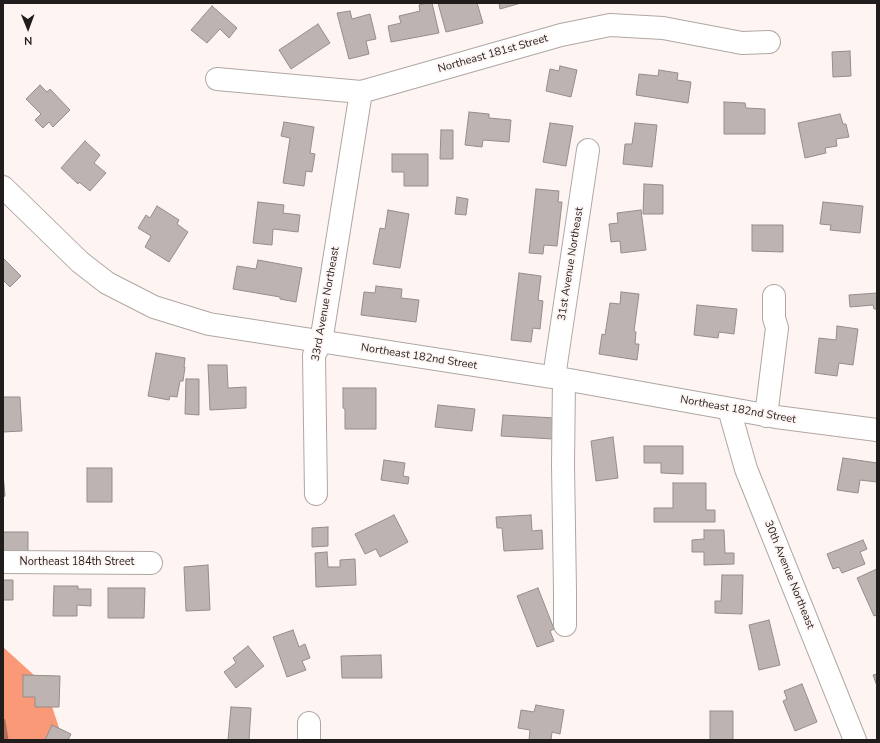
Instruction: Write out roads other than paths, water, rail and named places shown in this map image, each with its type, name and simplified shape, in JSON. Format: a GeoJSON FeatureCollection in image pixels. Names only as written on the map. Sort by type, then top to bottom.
{"type":"FeatureCollection","features":[{"type":"Feature","properties":{"kind":"street","name":"Northeast 181st Street"},"geometry":{"type":"LineString","coordinates":[[217,79],[361,92],[560,35],[610,25],[663,28],[742,43],[769,42]]}},
{"type":"Feature","properties":{"kind":"street","name":"33rd Avenue Northeast"},"geometry":{"type":"LineString","coordinates":[[316,494],[314,355],[321,342],[361,92]]}},
{"type":"Feature","properties":{"kind":"street","name":"31st Avenue Northeast"},"geometry":{"type":"LineString","coordinates":[[565,625],[563,465],[559,378],[588,150]]}},
{"type":"Feature","properties":{"kind":"street","name":"Northeast 182nd Street"},"geometry":{"type":"LineString","coordinates":[[3,187],[80,262],[107,283],[154,307],[209,324],[559,378],[766,416],[877,430]]}},
{"type":"Feature","properties":{"kind":"street"},"geometry":{"type":"LineString","coordinates":[[766,416],[776,328],[774,318],[774,296]]}},
{"type":"Feature","properties":{"kind":"street","name":"30th Avenue Northeast"},"geometry":{"type":"LineString","coordinates":[[729,409],[746,469],[855,740]]}},
{"type":"Feature","properties":{"kind":"street","name":"Northeast 184th Street"},"geometry":{"type":"LineString","coordinates":[[3,562],[151,563]]}},
{"type":"Feature","properties":{"kind":"waterway"},"geometry":{"type":"LineString","coordinates":[[3,721],[6,740]]}}]}
